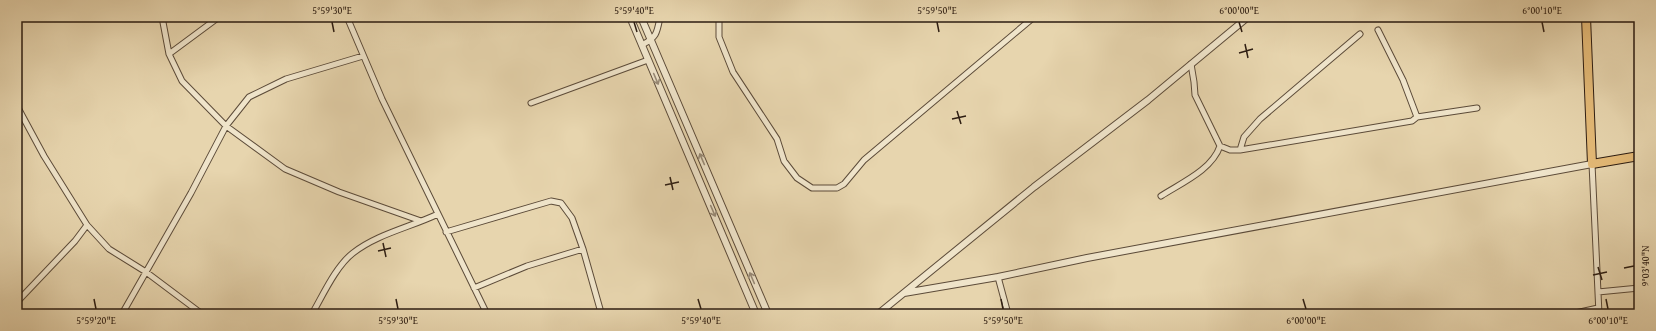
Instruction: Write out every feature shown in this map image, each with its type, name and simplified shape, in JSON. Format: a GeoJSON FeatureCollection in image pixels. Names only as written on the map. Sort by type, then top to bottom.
{"type":"FeatureCollection","features":[{"type":"Feature","properties":{"kind":"main road"},"geometry":{"type":"LineString","coordinates":[[1586,17],[1592,164],[1639,156]]}},
{"type":"Feature","properties":{"kind":"street"},"geometry":{"type":"LineString","coordinates":[[162,17],[169,54],[182,81],[226,126],[285,169],[339,192],[421,221]]}},
{"type":"Feature","properties":{"kind":"street"},"geometry":{"type":"LineString","coordinates":[[169,54],[219,17]]}},
{"type":"Feature","properties":{"kind":"street"},"geometry":{"type":"LineString","coordinates":[[347,17],[363,56],[446,232],[487,314]]}},
{"type":"Feature","properties":{"kind":"street"},"geometry":{"type":"LineString","coordinates":[[630,17],[756,314]]}},
{"type":"Feature","properties":{"kind":"street"},"geometry":{"type":"LineString","coordinates":[[641,17],[768,314]]}},
{"type":"Feature","properties":{"kind":"street"},"geometry":{"type":"LineString","coordinates":[[642,45],[651,40],[656,34],[660,17]]}},
{"type":"Feature","properties":{"kind":"street"},"geometry":{"type":"LineString","coordinates":[[719,17],[719,37],[734,72],[777,139],[784,161],[797,178],[812,188],[827,189],[837,188],[844,184],[864,160],[1034,17]]}},
{"type":"Feature","properties":{"kind":"street"},"geometry":{"type":"LineString","coordinates":[[878,314],[1248,17]]}},
{"type":"Feature","properties":{"kind":"street"},"geometry":{"type":"LineString","coordinates":[[1378,30],[1403,80],[1417,117]]}},
{"type":"Feature","properties":{"kind":"street"},"geometry":{"type":"LineString","coordinates":[[1240,150],[1244,137],[1260,119],[1360,34]]}},
{"type":"Feature","properties":{"kind":"street"},"geometry":{"type":"LineString","coordinates":[[122,314],[191,193],[226,126],[249,98],[286,79],[363,56]]}},
{"type":"Feature","properties":{"kind":"street"},"geometry":{"type":"LineString","coordinates":[[531,103],[648,60]]}},
{"type":"Feature","properties":{"kind":"street"},"geometry":{"type":"LineString","coordinates":[[1191,64],[1195,95],[1220,146],[1230,150],[1240,150],[1412,121],[1417,117],[1477,108]]}},
{"type":"Feature","properties":{"kind":"street"},"geometry":{"type":"LineString","coordinates":[[17,106],[44,156],[87,225],[109,249],[146,272],[202,314]]}},
{"type":"Feature","properties":{"kind":"street"},"geometry":{"type":"LineString","coordinates":[[1161,196],[1210,164],[1217,156],[1220,146]]}},
{"type":"Feature","properties":{"kind":"street"},"geometry":{"type":"LineString","coordinates":[[904,293],[998,277],[1087,258],[1592,164],[1599,314]]}},
{"type":"Feature","properties":{"kind":"street"},"geometry":{"type":"LineString","coordinates":[[446,232],[551,201],[561,203],[572,218],[583,248],[600,309]]}},
{"type":"Feature","properties":{"kind":"street"},"geometry":{"type":"LineString","coordinates":[[312,314],[341,266],[353,253],[378,239],[438,214]]}},
{"type":"Feature","properties":{"kind":"street"},"geometry":{"type":"LineString","coordinates":[[17,302],[75,241],[87,225]]}},
{"type":"Feature","properties":{"kind":"street"},"geometry":{"type":"LineString","coordinates":[[474,288],[527,266],[583,248]]}},
{"type":"Feature","properties":{"kind":"street"},"geometry":{"type":"LineString","coordinates":[[998,277],[1008,314]]}},
{"type":"Feature","properties":{"kind":"street"},"geometry":{"type":"LineString","coordinates":[[1598,292],[1639,288]]}},
{"type":"Feature","properties":{"kind":"street"},"geometry":{"type":"LineString","coordinates":[[1571,314],[1598,308]]}}]}
